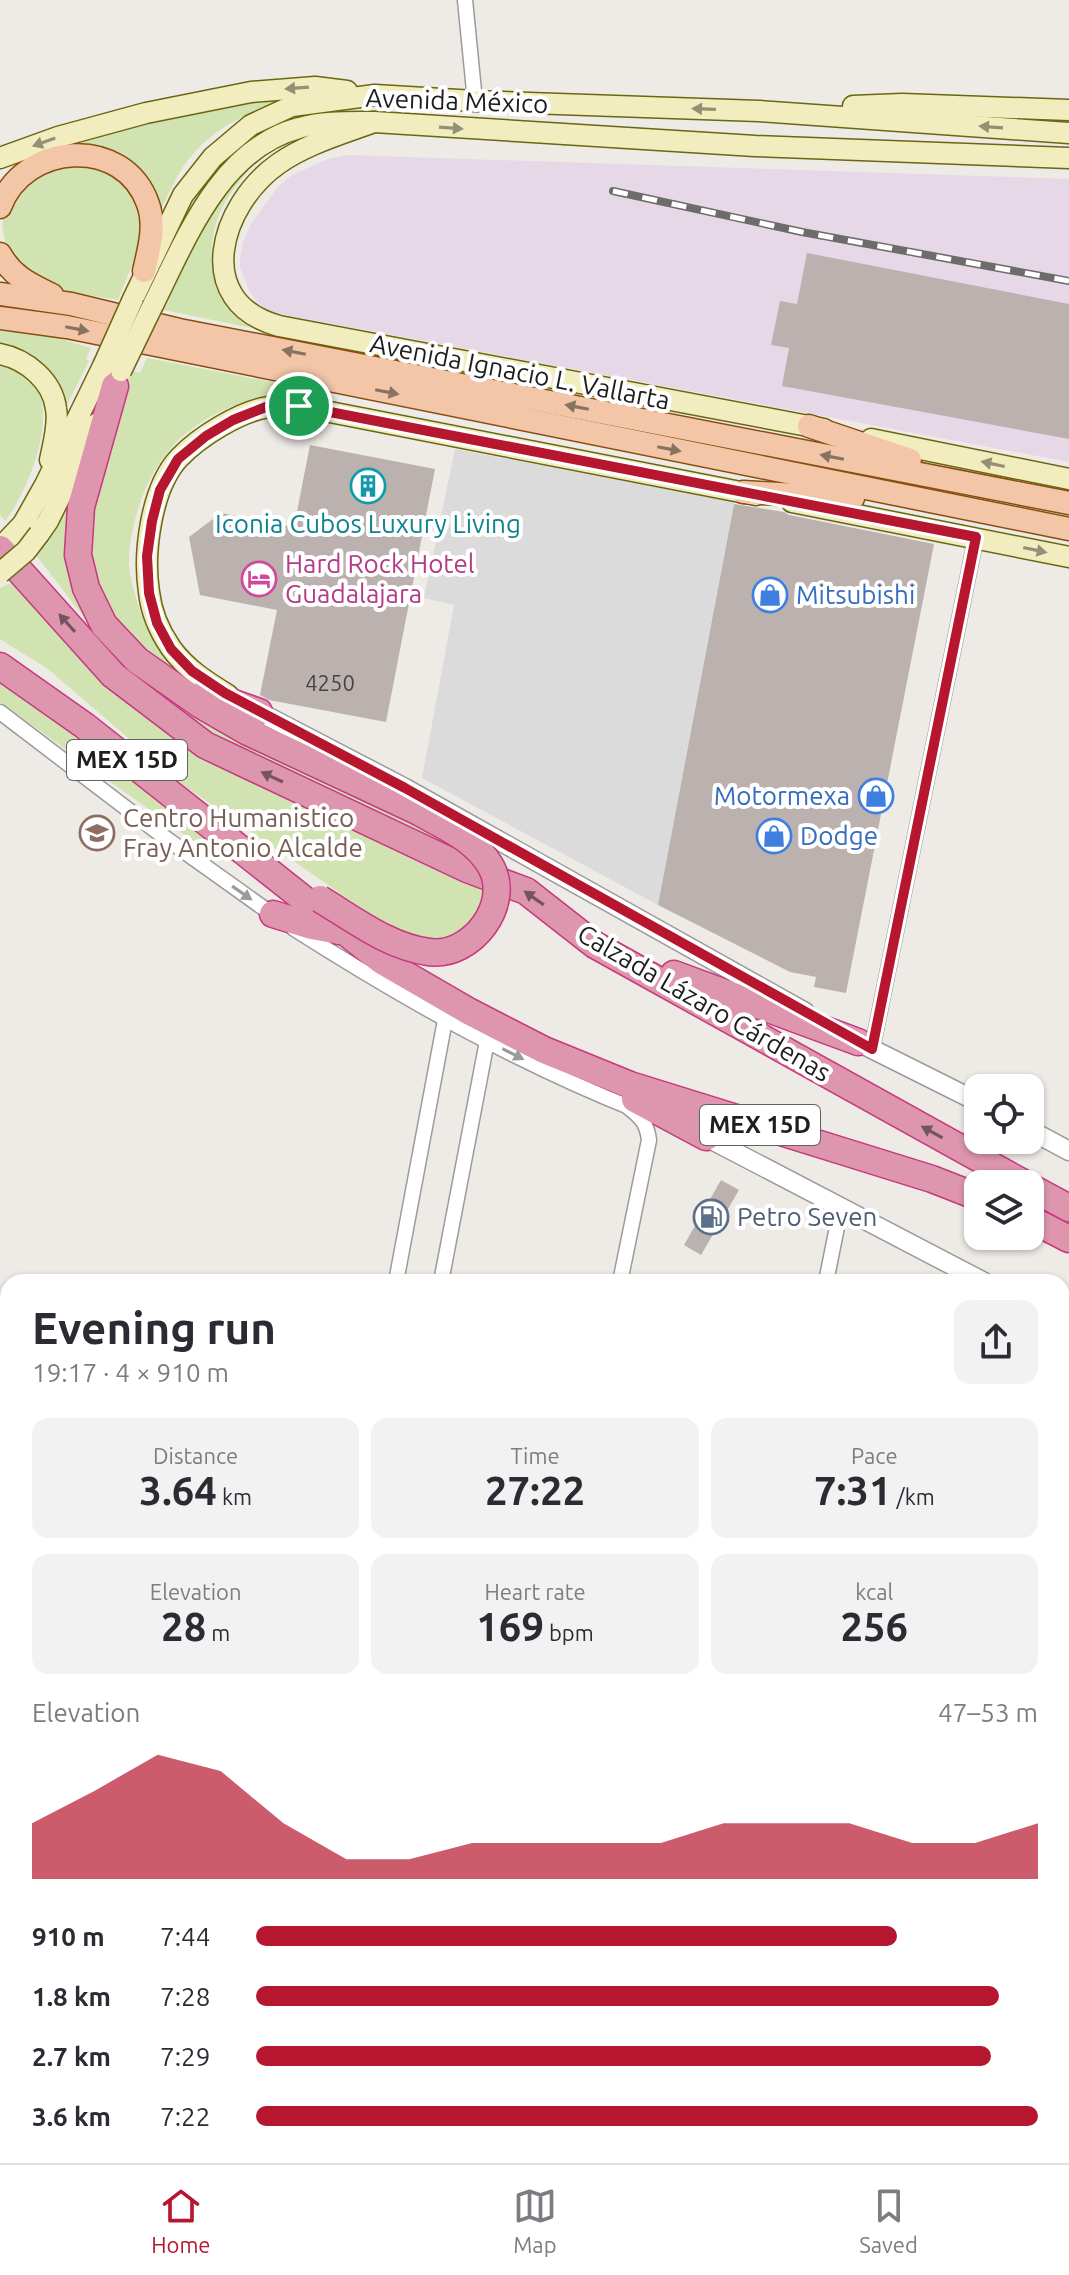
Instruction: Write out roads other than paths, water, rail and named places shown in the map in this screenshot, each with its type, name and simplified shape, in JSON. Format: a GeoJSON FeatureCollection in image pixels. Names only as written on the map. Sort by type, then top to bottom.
{"type":"FeatureCollection","features":[{"type":"Feature","properties":{"kind":"highway"},"geometry":{"type":"LineString","coordinates":[[113,374],[81,507],[78,555],[86,588],[104,625],[137,660],[201,705],[246,731],[417,811]]}},
{"type":"Feature","properties":{"kind":"highway","name":"Calzada Lázaro Cárdenas"},"geometry":{"type":"LineString","coordinates":[[0,548],[113,675],[205,745],[467,869],[526,891],[595,945],[1001,1170]]}},
{"type":"Feature","properties":{"kind":"highway"},"geometry":{"type":"LineString","coordinates":[[137,660],[210,696],[259,712]]}},
{"type":"Feature","properties":{"kind":"highway","name":"MEX 15D"},"geometry":{"type":"LineString","coordinates":[[0,666],[85,726],[382,961],[470,1012],[544,1050],[630,1085],[964,1192]]}},
{"type":"Feature","properties":{"kind":"highway"},"geometry":{"type":"LineString","coordinates":[[252,857],[384,939],[409,949],[434,953],[459,948],[486,922],[494,904],[496,884],[492,868],[482,853],[459,835],[299,734]]}},
{"type":"Feature","properties":{"kind":"highway"},"geometry":{"type":"LineString","coordinates":[[273,914],[345,932]]}},
{"type":"Feature","properties":{"kind":"highway"},"geometry":{"type":"LineString","coordinates":[[595,945],[865,1046]]}},
{"type":"Feature","properties":{"kind":"highway"},"geometry":{"type":"LineString","coordinates":[[544,1050],[706,1137]]}},
{"type":"Feature","properties":{"kind":"highway","name":"Calzada Lázaro Cárdenas"},"geometry":{"type":"LineString","coordinates":[[1044,1194],[1069,1208]]}},
{"type":"Feature","properties":{"kind":"highway"},"geometry":{"type":"LineString","coordinates":[[1044,1226],[1069,1239]]}},
{"type":"Feature","properties":{"kind":"main road"},"geometry":{"type":"LineString","coordinates":[[0,158],[58,137],[146,113],[251,92],[315,87],[375,95]]}},
{"type":"Feature","properties":{"kind":"main road","name":"Avenida México"},"geometry":{"type":"LineString","coordinates":[[0,548],[52,514],[113,374],[133,299],[144,271],[183,195],[213,157],[251,125],[292,106],[375,95],[759,111],[1069,133]]}},
{"type":"Feature","properties":{"kind":"main road"},"geometry":{"type":"LineString","coordinates":[[759,111],[902,104],[1069,110]]}},
{"type":"Feature","properties":{"kind":"main road","name":"Avenida México"},"geometry":{"type":"LineString","coordinates":[[0,573],[26,551],[45,485],[153,305],[202,207],[228,173],[240,163],[264,144],[297,128],[332,122],[374,122],[755,146],[1069,158]]}},
{"type":"Feature","properties":{"kind":"main road","name":"Avenida Ignacio L. Vallarta"},"geometry":{"type":"LineString","coordinates":[[374,122],[306,148],[278,164],[254,188],[236,213],[224,238],[223,260],[228,284],[240,305],[258,320],[1069,479]]}},
{"type":"Feature","properties":{"kind":"main road"},"geometry":{"type":"LineString","coordinates":[[755,146],[900,158],[1069,166]]}},
{"type":"Feature","properties":{"kind":"main road"},"geometry":{"type":"LineString","coordinates":[[0,207],[5,193],[18,177],[54,157],[77,154],[117,165],[138,185],[148,204],[152,227],[144,271]]}},
{"type":"Feature","properties":{"kind":"main road"},"geometry":{"type":"LineString","coordinates":[[0,254],[24,282],[71,304]]}},
{"type":"Feature","properties":{"kind":"main road","name":"Avenida Ignacio L. Vallarta"},"geometry":{"type":"LineString","coordinates":[[0,294],[71,304],[179,330],[1069,503]]}},
{"type":"Feature","properties":{"kind":"main road","name":"Avenida Ignacio L. Vallarta"},"geometry":{"type":"LineString","coordinates":[[0,318],[98,333],[1059,527]]}},
{"type":"Feature","properties":{"kind":"main road"},"geometry":{"type":"LineString","coordinates":[[0,354],[15,357],[32,368],[48,387],[57,409],[45,485]]}},
{"type":"Feature","properties":{"kind":"main road"},"geometry":{"type":"LineString","coordinates":[[259,712],[192,671],[171,649],[157,623],[149,593],[147,556],[160,490],[178,459],[206,436],[233,420],[266,407],[299,406],[1069,557]]}},
{"type":"Feature","properties":{"kind":"main road"},"geometry":{"type":"LineString","coordinates":[[809,426],[991,488]]}},
{"type":"Feature","properties":{"kind":"main road"},"geometry":{"type":"LineString","coordinates":[[743,492],[927,501]]}},
{"type":"Feature","properties":{"kind":"main road"},"geometry":{"type":"LineString","coordinates":[[1059,527],[1069,545]]}},
{"type":"Feature","properties":{"kind":"street"},"geometry":{"type":"LineString","coordinates":[[465,0],[475,101]]}},
{"type":"Feature","properties":{"kind":"street"},"geometry":{"type":"LineString","coordinates":[[865,1046],[976,537]]}},
{"type":"Feature","properties":{"kind":"street"},"geometry":{"type":"LineString","coordinates":[[0,712],[164,837],[273,914],[376,980],[445,1020],[543,1069],[706,1137],[969,1274]]}},
{"type":"Feature","properties":{"kind":"street","name":"Calzada Lázaro Cárdenas"},"geometry":{"type":"LineString","coordinates":[[259,712],[405,788],[865,1046],[964,1095]]}},
{"type":"Feature","properties":{"kind":"street"},"geometry":{"type":"LineString","coordinates":[[397,1274],[445,1020]]}},
{"type":"Feature","properties":{"kind":"street"},"geometry":{"type":"LineString","coordinates":[[443,1274],[487,1041]]}},
{"type":"Feature","properties":{"kind":"street"},"geometry":{"type":"LineString","coordinates":[[622,1274],[649,1140],[642,1118],[626,1106]]}},
{"type":"Feature","properties":{"kind":"street"},"geometry":{"type":"LineString","coordinates":[[1044,1138],[1069,1151]]}},
{"type":"Feature","properties":{"kind":"street"},"geometry":{"type":"LineString","coordinates":[[828,1274],[841,1207]]}},
{"type":"Feature","properties":{"kind":"railway"},"geometry":{"type":"LineString","coordinates":[[613,191],[802,232],[1069,281]]}},
{"type":"Feature","properties":{"kind":"place","name":"Iconia Cubos Luxury Living"},"geometry":{"type":"Point","coordinates":[368,486]}},
{"type":"Feature","properties":{"kind":"place","name":"Hard Rock Hotel Guadalajara"},"geometry":{"type":"Point","coordinates":[259,579]}},
{"type":"Feature","properties":{"kind":"place","name":"Mitsubishi"},"geometry":{"type":"Point","coordinates":[770,595]}},
{"type":"Feature","properties":{"kind":"place","name":"Motormexa"},"geometry":{"type":"Point","coordinates":[876,796]}},
{"type":"Feature","properties":{"kind":"place","name":"Centro Humanistico Fray Antonio Alcalde"},"geometry":{"type":"Point","coordinates":[97,833]}},
{"type":"Feature","properties":{"kind":"place","name":"Dodge"},"geometry":{"type":"Point","coordinates":[774,836]}},
{"type":"Feature","properties":{"kind":"place","name":"Petro Seven"},"geometry":{"type":"Point","coordinates":[711,1217]}}]}
